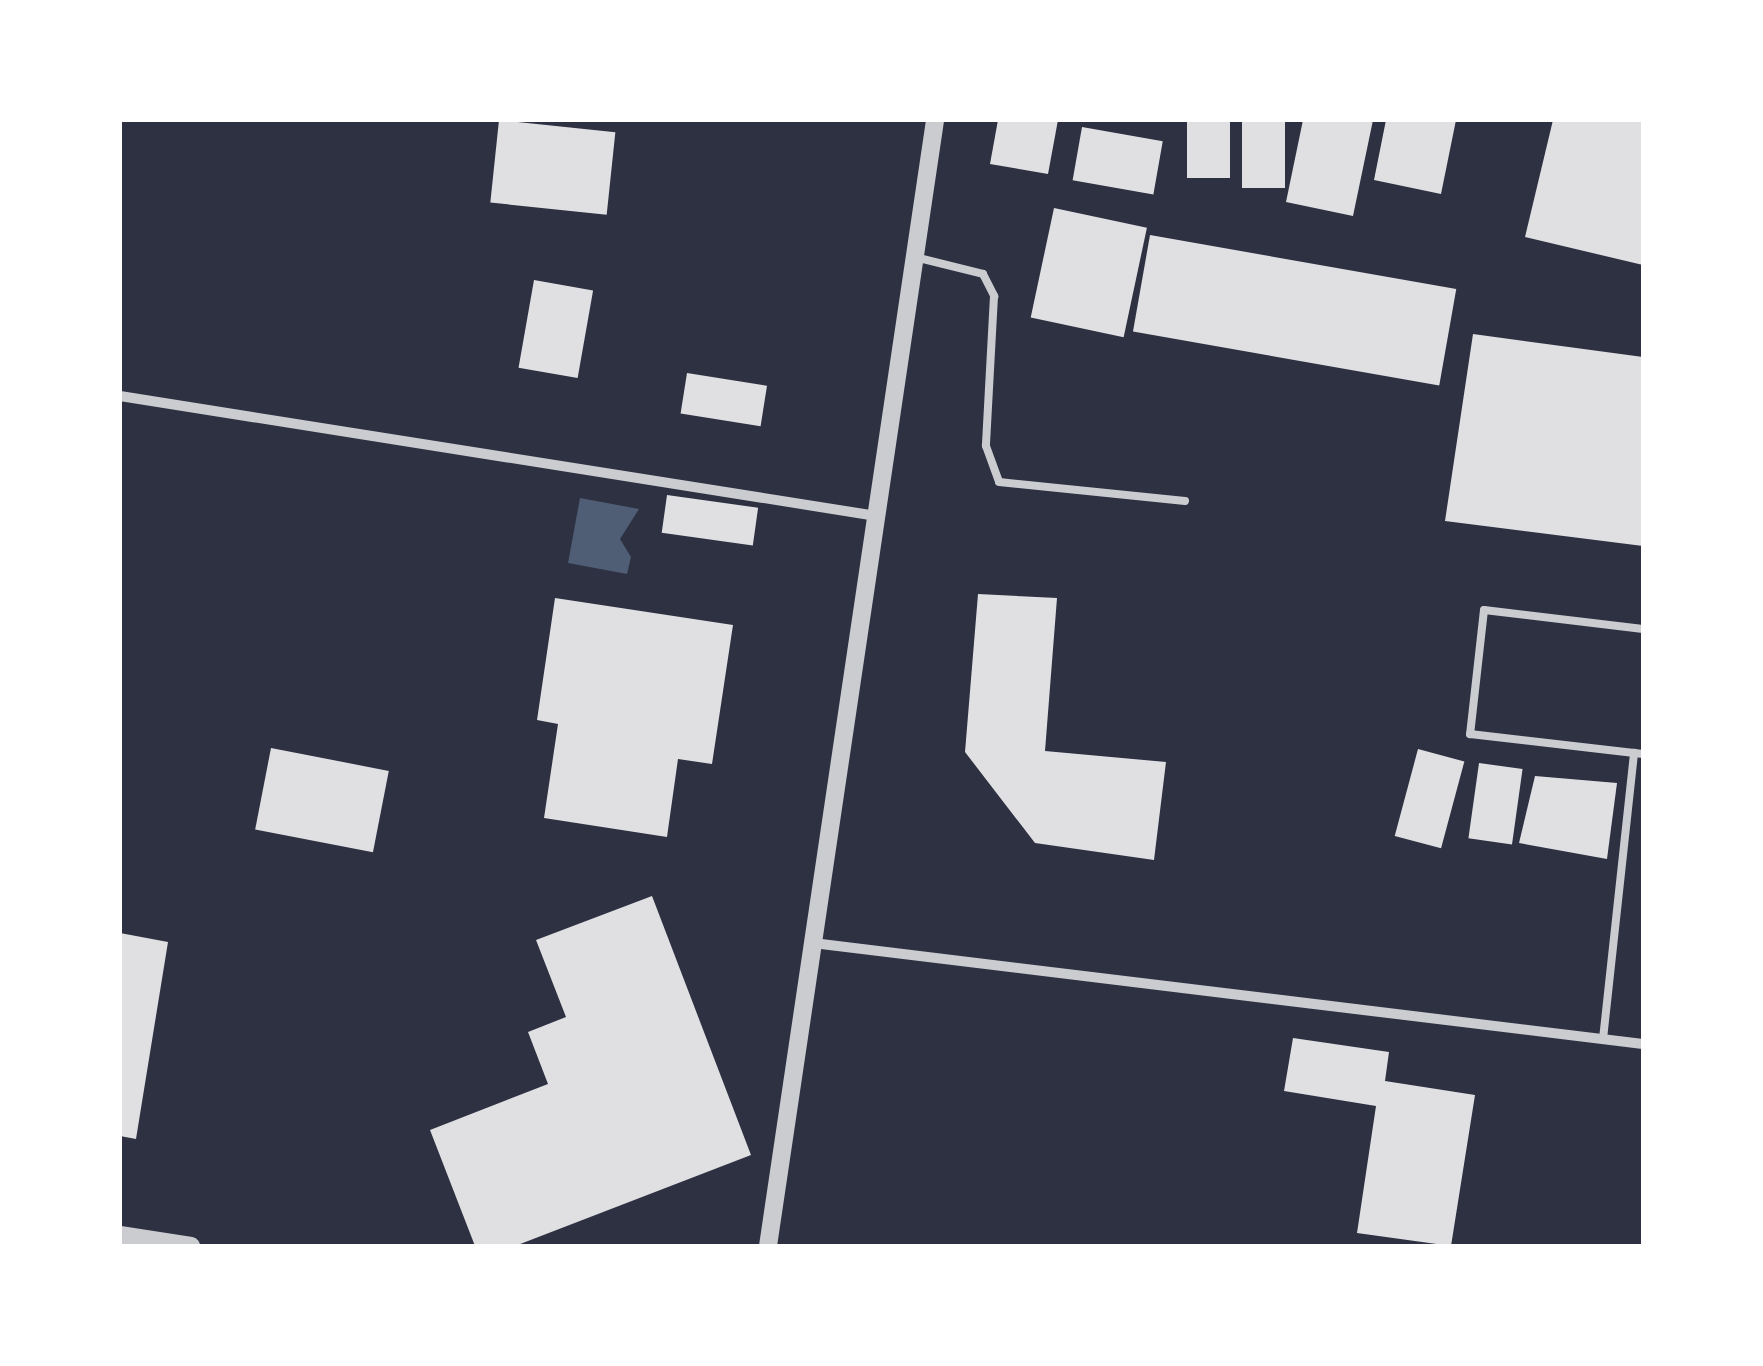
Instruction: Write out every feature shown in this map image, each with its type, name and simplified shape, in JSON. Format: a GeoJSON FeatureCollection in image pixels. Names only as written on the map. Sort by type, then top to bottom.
{"type":"FeatureCollection","features":[{"type":"Feature","properties":{"kind":"street"},"geometry":{"type":"LineString","coordinates":[[768,1246],[936,120]]}},
{"type":"Feature","properties":{"kind":"street"},"geometry":{"type":"LineString","coordinates":[[120,396],[878,516]]}},
{"type":"Feature","properties":{"kind":"street"},"geometry":{"type":"LineString","coordinates":[[812,943],[1643,1042]]}},
{"type":"Feature","properties":{"kind":"street"},"geometry":{"type":"LineString","coordinates":[[120,1236],[191,1246]]}},
{"type":"Feature","properties":{"kind":"lane"},"geometry":{"type":"LineString","coordinates":[[915,257],[984,274],[994,296],[986,446],[1000,482],[1185,500]]}},
{"type":"Feature","properties":{"kind":"lane"},"geometry":{"type":"LineString","coordinates":[[1603,1039],[1639,753],[1470,734],[1484,610],[1643,629]]}},
{"type":"Feature","properties":{"kind":"water"},"geometry":{"type":"Polygon","coordinates":[[[580,498],[639,509],[620,539],[631,557],[627,574],[568,563],[580,498]]]}},
{"type":"Feature","properties":{"kind":"building"},"geometry":{"type":"Polygon","coordinates":[[[499,120],[615,132],[607,215],[490,203],[499,120]]]}},
{"type":"Feature","properties":{"kind":"building"},"geometry":{"type":"Polygon","coordinates":[[[998,120],[1058,120],[1048,174],[990,164],[998,120]]]}},
{"type":"Feature","properties":{"kind":"building"},"geometry":{"type":"Polygon","coordinates":[[[1187,120],[1230,120],[1230,178],[1187,178],[1187,120]]]}},
{"type":"Feature","properties":{"kind":"building"},"geometry":{"type":"Polygon","coordinates":[[[1242,120],[1285,120],[1285,188],[1242,188],[1242,120]]]}},
{"type":"Feature","properties":{"kind":"building"},"geometry":{"type":"Polygon","coordinates":[[[1303,120],[1373,120],[1353,216],[1286,202],[1303,120]]]}},
{"type":"Feature","properties":{"kind":"building"},"geometry":{"type":"Polygon","coordinates":[[[1386,120],[1456,120],[1441,194],[1374,180],[1386,120]]]}},
{"type":"Feature","properties":{"kind":"building"},"geometry":{"type":"Polygon","coordinates":[[[1553,120],[1643,120],[1643,265],[1525,237],[1553,120]]]}},
{"type":"Feature","properties":{"kind":"building"},"geometry":{"type":"Polygon","coordinates":[[[1082,127],[1163,141],[1153,194],[1073,180],[1082,127]]]}},
{"type":"Feature","properties":{"kind":"building"},"geometry":{"type":"Polygon","coordinates":[[[1054,208],[1147,228],[1124,337],[1031,318],[1054,208]]]}},
{"type":"Feature","properties":{"kind":"building"},"geometry":{"type":"Polygon","coordinates":[[[1150,235],[1456,289],[1439,386],[1133,332],[1150,235]]]}},
{"type":"Feature","properties":{"kind":"building"},"geometry":{"type":"Polygon","coordinates":[[[534,280],[593,290],[578,378],[519,368],[534,280]]]}},
{"type":"Feature","properties":{"kind":"building"},"geometry":{"type":"Polygon","coordinates":[[[1473,334],[1643,357],[1643,546],[1445,521],[1473,334]]]}},
{"type":"Feature","properties":{"kind":"building"},"geometry":{"type":"Polygon","coordinates":[[[687,373],[767,386],[761,426],[681,413],[687,373]]]}},
{"type":"Feature","properties":{"kind":"building"},"geometry":{"type":"Polygon","coordinates":[[[667,495],[758,508],[753,545],[662,533],[667,495]]]}},
{"type":"Feature","properties":{"kind":"building"},"geometry":{"type":"Polygon","coordinates":[[[978,594],[1057,598],[1045,751],[1166,762],[1154,860],[1035,843],[965,752],[978,594]]]}},
{"type":"Feature","properties":{"kind":"building"},"geometry":{"type":"Polygon","coordinates":[[[555,598],[733,625],[712,764],[678,759],[667,837],[544,818],[558,724],[537,720],[555,598]]]}},
{"type":"Feature","properties":{"kind":"building"},"geometry":{"type":"Polygon","coordinates":[[[271,748],[389,771],[373,852],[255,829],[271,748]]]}},
{"type":"Feature","properties":{"kind":"building"},"geometry":{"type":"Polygon","coordinates":[[[1418,749],[1464,761],[1441,848],[1395,836],[1418,749]]]}},
{"type":"Feature","properties":{"kind":"building"},"geometry":{"type":"Polygon","coordinates":[[[1479,763],[1523,769],[1512,844],[1468,838],[1479,763]]]}},
{"type":"Feature","properties":{"kind":"building"},"geometry":{"type":"Polygon","coordinates":[[[1535,776],[1617,783],[1607,859],[1519,843],[1535,776]]]}},
{"type":"Feature","properties":{"kind":"building"},"geometry":{"type":"Polygon","coordinates":[[[652,896],[751,1155],[515,1246],[475,1246],[430,1130],[548,1084],[528,1032],[566,1017],[536,940],[652,896]]]}},
{"type":"Feature","properties":{"kind":"building"},"geometry":{"type":"Polygon","coordinates":[[[120,933],[168,942],[136,1139],[120,1136],[120,933]]]}},
{"type":"Feature","properties":{"kind":"building"},"geometry":{"type":"Polygon","coordinates":[[[1293,1038],[1389,1052],[1385,1081],[1475,1095],[1451,1246],[1357,1233],[1376,1106],[1284,1091],[1293,1038]]]}}]}
